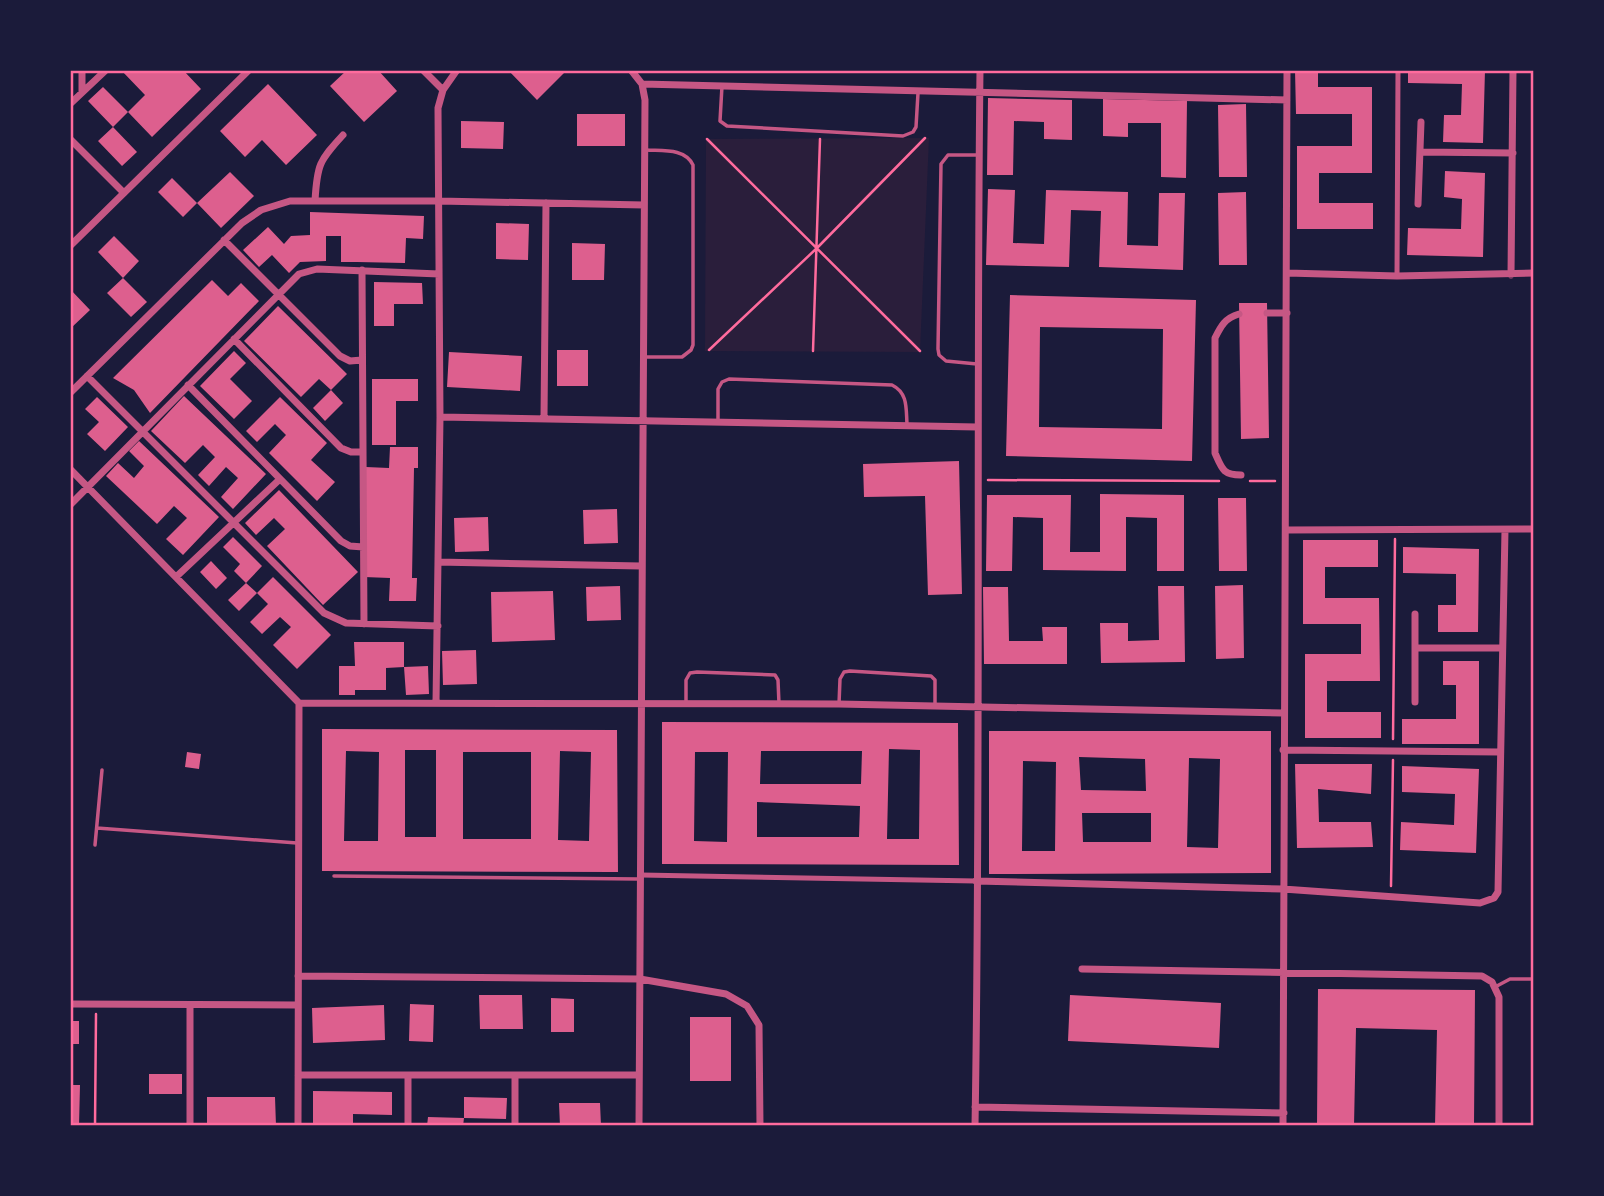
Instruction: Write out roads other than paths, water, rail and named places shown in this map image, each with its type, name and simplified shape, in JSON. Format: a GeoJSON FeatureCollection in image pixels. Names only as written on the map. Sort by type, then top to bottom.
{"type":"FeatureCollection","features":[{"type":"Feature","properties":{"kind":"street"},"geometry":{"type":"LineString","coordinates":[[82,70],[82,92]]}},
{"type":"Feature","properties":{"kind":"street"},"geometry":{"type":"LineString","coordinates":[[70,104],[106,70]]}},
{"type":"Feature","properties":{"kind":"street"},"geometry":{"type":"LineString","coordinates":[[70,246],[249,70]]}},
{"type":"Feature","properties":{"kind":"street"},"geometry":{"type":"LineString","coordinates":[[423,70],[443,90]]}},
{"type":"Feature","properties":{"kind":"street"},"geometry":{"type":"LineString","coordinates":[[436,703],[440,417],[438,118],[443,90],[457,70]]}},
{"type":"Feature","properties":{"kind":"street"},"geometry":{"type":"LineString","coordinates":[[631,70],[642,84],[645,100],[639,1126]]}},
{"type":"Feature","properties":{"kind":"street"},"geometry":{"type":"LineString","coordinates":[[975,1126],[980,70]]}},
{"type":"Feature","properties":{"kind":"street"},"geometry":{"type":"LineString","coordinates":[[1283,1126],[1287,70]]}},
{"type":"Feature","properties":{"kind":"street"},"geometry":{"type":"LineString","coordinates":[[1397,276],[1398,70]]}},
{"type":"Feature","properties":{"kind":"street"},"geometry":{"type":"LineString","coordinates":[[1511,275],[1513,70]]}},
{"type":"Feature","properties":{"kind":"street"},"geometry":{"type":"LineString","coordinates":[[642,84],[1287,100]]}},
{"type":"Feature","properties":{"kind":"street"},"geometry":{"type":"LineString","coordinates":[[1418,204],[1421,122]]}},
{"type":"Feature","properties":{"kind":"street"},"geometry":{"type":"LineString","coordinates":[[315,201],[318,167],[343,135]]}},
{"type":"Feature","properties":{"kind":"street"},"geometry":{"type":"LineString","coordinates":[[70,139],[124,193]]}},
{"type":"Feature","properties":{"kind":"street"},"geometry":{"type":"LineString","coordinates":[[1420,152],[1513,153]]}},
{"type":"Feature","properties":{"kind":"street"},"geometry":{"type":"LineString","coordinates":[[70,393],[224,240],[261,210],[290,201],[644,205]]}},
{"type":"Feature","properties":{"kind":"street"},"geometry":{"type":"LineString","coordinates":[[544,418],[546,203]]}},
{"type":"Feature","properties":{"kind":"street"},"geometry":{"type":"LineString","coordinates":[[224,240],[340,356],[350,361],[362,360]]}},
{"type":"Feature","properties":{"kind":"street"},"geometry":{"type":"LineString","coordinates":[[70,505],[299,274],[311,269],[439,274]]}},
{"type":"Feature","properties":{"kind":"street"},"geometry":{"type":"LineString","coordinates":[[362,270],[364,624]]}},
{"type":"Feature","properties":{"kind":"street"},"geometry":{"type":"LineString","coordinates":[[1287,273],[1397,276],[1534,274]]}},
{"type":"Feature","properties":{"kind":"street"},"geometry":{"type":"LineString","coordinates":[[1267,313],[1287,313]]}},
{"type":"Feature","properties":{"kind":"street"},"geometry":{"type":"LineString","coordinates":[[1239,314],[1230,317],[1221,325],[1215,338],[1215,453],[1222,469],[1230,475],[1242,478]]}},
{"type":"Feature","properties":{"kind":"street"},"geometry":{"type":"LineString","coordinates":[[234,339],[341,448],[351,452],[363,452]]}},
{"type":"Feature","properties":{"kind":"street"},"geometry":{"type":"LineString","coordinates":[[87,376],[324,613],[339,621],[364,624],[438,626]]}},
{"type":"Feature","properties":{"kind":"street"},"geometry":{"type":"LineString","coordinates":[[188,385],[341,541],[350,546],[363,547]]}},
{"type":"Feature","properties":{"kind":"street"},"geometry":{"type":"LineString","coordinates":[[440,417],[977,427]]}},
{"type":"Feature","properties":{"kind":"street"},"geometry":{"type":"LineString","coordinates":[[70,469],[299,704],[298,1126]]}},
{"type":"Feature","properties":{"kind":"street"},"geometry":{"type":"LineString","coordinates":[[176,577],[280,479]]}},
{"type":"Feature","properties":{"kind":"street"},"geometry":{"type":"LineString","coordinates":[[1286,530],[1534,529]]}},
{"type":"Feature","properties":{"kind":"street"},"geometry":{"type":"LineString","coordinates":[[641,877],[976,881],[1283,889],[1480,903],[1494,898],[1498,892],[1505,530]]}},
{"type":"Feature","properties":{"kind":"street"},"geometry":{"type":"LineString","coordinates":[[438,562],[641,566]]}},
{"type":"Feature","properties":{"kind":"street"},"geometry":{"type":"LineString","coordinates":[[1415,614],[1415,702]]}},
{"type":"Feature","properties":{"kind":"street"},"geometry":{"type":"LineString","coordinates":[[1415,648],[1502,648]]}},
{"type":"Feature","properties":{"kind":"street"},"geometry":{"type":"LineString","coordinates":[[299,704],[640,702],[1283,713]]}},
{"type":"Feature","properties":{"kind":"street"},"geometry":{"type":"LineString","coordinates":[[1283,750],[1499,752]]}},
{"type":"Feature","properties":{"kind":"street"},"geometry":{"type":"LineString","coordinates":[[1082,970],[1482,976],[1495,987],[1500,1003],[1499,1126]]}},
{"type":"Feature","properties":{"kind":"street"},"geometry":{"type":"LineString","coordinates":[[298,975],[640,979],[726,994],[741,1001],[752,1012],[758,1025],[760,1126]]}},
{"type":"Feature","properties":{"kind":"street"},"geometry":{"type":"LineString","coordinates":[[70,1004],[297,1005]]}},
{"type":"Feature","properties":{"kind":"street"},"geometry":{"type":"LineString","coordinates":[[190,1004],[190,1126]]}},
{"type":"Feature","properties":{"kind":"street"},"geometry":{"type":"LineString","coordinates":[[298,1075],[639,1075]]}},
{"type":"Feature","properties":{"kind":"street"},"geometry":{"type":"LineString","coordinates":[[408,1075],[408,1126]]}},
{"type":"Feature","properties":{"kind":"street"},"geometry":{"type":"LineString","coordinates":[[514,1126],[515,1075]]}},
{"type":"Feature","properties":{"kind":"street"},"geometry":{"type":"LineString","coordinates":[[975,1107],[1283,1113]]}},
{"type":"Feature","properties":{"kind":"lane"},"geometry":{"type":"LineString","coordinates":[[722,86],[720,121],[727,126],[903,136],[913,132],[916,127],[918,91]]}},
{"type":"Feature","properties":{"kind":"lane"},"geometry":{"type":"LineString","coordinates":[[644,357],[682,357],[687,355],[693,345],[694,182],[693,165],[687,155],[645,149]]}},
{"type":"Feature","properties":{"kind":"lane"},"geometry":{"type":"LineString","coordinates":[[977,364],[946,361],[939,355],[938,349],[941,164],[948,155],[979,155]]}},
{"type":"Feature","properties":{"kind":"lane"},"geometry":{"type":"LineString","coordinates":[[718,421],[718,389],[722,382],[729,379],[892,385],[902,391],[905,398],[907,425]]}},
{"type":"Feature","properties":{"kind":"lane"},"geometry":{"type":"LineString","coordinates":[[839,704],[840,679],[844,672],[850,671],[931,676],[935,682],[935,705]]}},
{"type":"Feature","properties":{"kind":"lane"},"geometry":{"type":"LineString","coordinates":[[686,703],[686,680],[690,673],[696,672],[775,675],[778,680],[779,704]]}},
{"type":"Feature","properties":{"kind":"lane"},"geometry":{"type":"LineString","coordinates":[[95,845],[102,770]]}},
{"type":"Feature","properties":{"kind":"lane"},"geometry":{"type":"LineString","coordinates":[[96,828],[299,844]]}},
{"type":"Feature","properties":{"kind":"lane"},"geometry":{"type":"LineString","coordinates":[[334,876],[641,877]]}},
{"type":"Feature","properties":{"kind":"lane"},"geometry":{"type":"LineString","coordinates":[[1495,987],[1510,979],[1534,979]]}}]}
